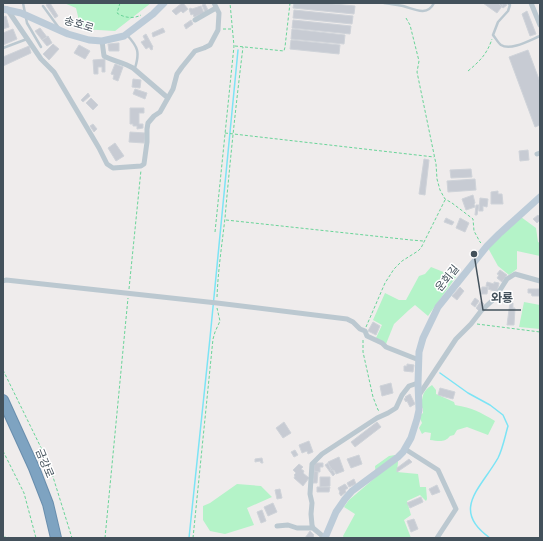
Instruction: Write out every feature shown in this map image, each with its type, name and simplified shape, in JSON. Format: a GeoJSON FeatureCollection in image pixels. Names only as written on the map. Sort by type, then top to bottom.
{"type":"FeatureCollection","features":[{"type":"Feature","properties":{"kind":"highway","name":"금강로"},"geometry":{"type":"LineString","coordinates":[[3,400],[34,468],[48,504],[56,538]]}},
{"type":"Feature","properties":{"kind":"highway","name":"금강로"},"geometry":{"type":"LineString","coordinates":[[3,415],[29,468],[48,527],[50,538]]}},
{"type":"Feature","properties":{"kind":"street","name":"송호로"},"geometry":{"type":"LineString","coordinates":[[5,9],[25,14],[68,34],[89,40],[102,41],[124,36],[153,14],[164,3]]}},
{"type":"Feature","properties":{"kind":"street"},"geometry":{"type":"LineString","coordinates":[[531,3],[540,24]]}},
{"type":"Feature","properties":{"kind":"street"},"geometry":{"type":"LineString","coordinates":[[5,9],[41,59],[54,72],[107,164],[113,168],[141,166],[144,164],[148,123],[160,112],[173,89],[177,74],[182,67],[195,52],[210,45],[218,30],[219,13],[215,5],[196,20]]}},
{"type":"Feature","properties":{"kind":"street"},"geometry":{"type":"LineString","coordinates":[[102,41],[104,56],[111,60],[126,64],[134,69],[168,98]]}},
{"type":"Feature","properties":{"kind":"street","name":"운회길"},"geometry":{"type":"LineString","coordinates":[[325,538],[336,512],[345,499],[352,491],[398,457],[405,449],[411,438],[419,410],[419,352],[423,338],[438,307],[487,246],[540,197]]}},
{"type":"Feature","properties":{"kind":"street"},"geometry":{"type":"LineString","coordinates":[[418,396],[456,339],[495,298],[510,276],[515,274],[540,282]]}},
{"type":"Feature","properties":{"kind":"street"},"geometry":{"type":"LineString","coordinates":[[3,281],[6,280],[214,302],[347,319],[365,331],[367,336],[382,343],[386,347],[419,360]]}},
{"type":"Feature","properties":{"kind":"street"},"geometry":{"type":"LineString","coordinates":[[313,528],[311,514],[312,503],[310,494],[312,464],[322,454],[377,418],[396,408],[402,395],[409,386],[418,383]]}},
{"type":"Feature","properties":{"kind":"street"},"geometry":{"type":"LineString","coordinates":[[405,449],[438,470],[456,509],[437,538]]}},
{"type":"Feature","properties":{"kind":"street"},"geometry":{"type":"LineString","coordinates":[[277,526],[288,525],[297,528],[313,528],[325,538]]}},
{"type":"Feature","properties":{"kind":"lane"},"geometry":{"type":"LineString","coordinates":[[23,3],[27,23],[41,47]]}},
{"type":"Feature","properties":{"kind":"lane"},"geometry":{"type":"LineString","coordinates":[[385,3],[424,12],[431,8],[434,3]]}},
{"type":"Feature","properties":{"kind":"lane"},"geometry":{"type":"LineString","coordinates":[[508,3],[510,5],[508,11],[498,22],[493,34],[501,45],[510,47],[523,44],[540,36]]}},
{"type":"Feature","properties":{"kind":"lane"},"geometry":{"type":"LineString","coordinates":[[43,6],[60,30]]}},
{"type":"Feature","properties":{"kind":"lane"},"geometry":{"type":"LineString","coordinates":[[127,34],[138,52],[138,59],[134,69]]}},
{"type":"Feature","properties":{"kind":"lane"},"geometry":{"type":"LineString","coordinates":[[3,48],[27,39]]}},
{"type":"Feature","properties":{"kind":"path"},"geometry":{"type":"LineString","coordinates":[[120,3],[117,13],[120,15],[125,17],[136,17],[141,15]]}},
{"type":"Feature","properties":{"kind":"path"},"geometry":{"type":"LineString","coordinates":[[215,232],[234,46],[230,3]]}},
{"type":"Feature","properties":{"kind":"path"},"geometry":{"type":"LineString","coordinates":[[234,46],[284,51],[290,3]]}},
{"type":"Feature","properties":{"kind":"path"},"geometry":{"type":"LineString","coordinates":[[406,18],[410,25],[419,61],[417,72],[435,157],[440,190],[445,199],[473,219],[474,231],[480,242],[487,246]]}},
{"type":"Feature","properties":{"kind":"path"},"geometry":{"type":"LineString","coordinates":[[218,30],[232,29]]}},
{"type":"Feature","properties":{"kind":"path"},"geometry":{"type":"LineString","coordinates":[[468,71],[479,62],[488,48],[493,34]]}},
{"type":"Feature","properties":{"kind":"path"},"geometry":{"type":"LineString","coordinates":[[193,538],[213,339],[214,332],[220,321],[214,302],[225,220],[232,134],[243,47]]}},
{"type":"Feature","properties":{"kind":"path"},"geometry":{"type":"LineString","coordinates":[[225,133],[435,157]]}},
{"type":"Feature","properties":{"kind":"path"},"geometry":{"type":"LineString","coordinates":[[105,538],[142,171],[141,166]]}},
{"type":"Feature","properties":{"kind":"path"},"geometry":{"type":"LineString","coordinates":[[388,413],[378,410],[373,396],[363,352],[362,343],[365,331],[388,278],[402,261],[421,248],[445,199]]}},
{"type":"Feature","properties":{"kind":"path"},"geometry":{"type":"LineString","coordinates":[[225,220],[424,241]]}},
{"type":"Feature","properties":{"kind":"path"},"geometry":{"type":"LineString","coordinates":[[471,324],[540,332]]}},
{"type":"Feature","properties":{"kind":"path"},"geometry":{"type":"LineString","coordinates":[[3,370],[49,464],[72,538]]}},
{"type":"Feature","properties":{"kind":"path"},"geometry":{"type":"LineString","coordinates":[[3,451],[24,493],[36,538]]}},
{"type":"Feature","properties":{"kind":"path"},"geometry":{"type":"LineString","coordinates":[[3,537],[16,538]]}},
{"type":"Feature","properties":{"kind":"green space"},"geometry":{"type":"Polygon","coordinates":[[[64,3],[151,3],[115,31],[81,29],[76,8],[64,3]]]}},
{"type":"Feature","properties":{"kind":"green space"},"geometry":{"type":"Polygon","coordinates":[[[521,217],[536,228],[538,242],[540,243],[540,256],[517,251],[517,269],[509,275],[498,266],[488,248],[521,217]]]}},
{"type":"Feature","properties":{"kind":"green space"},"geometry":{"type":"Polygon","coordinates":[[[431,267],[456,277],[428,316],[415,305],[394,324],[386,344],[376,338],[382,325],[373,320],[385,293],[399,300],[406,300],[419,276],[425,274],[431,267]]]}},
{"type":"Feature","properties":{"kind":"green space"},"geometry":{"type":"Polygon","coordinates":[[[524,302],[540,305],[540,329],[519,327],[524,302]]]}},
{"type":"Feature","properties":{"kind":"green space"},"geometry":{"type":"Polygon","coordinates":[[[432,385],[436,390],[436,394],[454,402],[455,405],[476,411],[495,421],[488,435],[467,427],[457,430],[454,435],[441,441],[430,440],[431,433],[425,432],[422,434],[419,428],[422,423],[419,416],[423,413],[421,406],[426,389],[432,385]]]}},
{"type":"Feature","properties":{"kind":"green space"},"geometry":{"type":"Polygon","coordinates":[[[395,455],[398,462],[397,472],[418,474],[420,487],[426,487],[426,501],[420,495],[407,501],[411,515],[404,520],[411,538],[344,538],[343,536],[355,514],[344,507],[349,500],[376,477],[375,466],[389,456],[395,455]]]}},
{"type":"Feature","properties":{"kind":"green space"},"geometry":{"type":"Polygon","coordinates":[[[237,484],[261,486],[272,497],[247,508],[254,525],[225,534],[210,531],[203,520],[203,506],[210,503],[237,484]]]}},
{"type":"Feature","properties":{"kind":"building"},"geometry":{"type":"Polygon","coordinates":[[[49,3],[58,16],[55,18],[46,5],[49,3]]]}},
{"type":"Feature","properties":{"kind":"building"},"geometry":{"type":"Polygon","coordinates":[[[182,3],[188,9],[183,13],[181,11],[176,15],[172,11],[182,3]]]}},
{"type":"Feature","properties":{"kind":"building"},"geometry":{"type":"Polygon","coordinates":[[[294,3],[322,3],[355,6],[354,14],[293,8],[294,3]]]}},
{"type":"Feature","properties":{"kind":"building"},"geometry":{"type":"Polygon","coordinates":[[[483,3],[500,3],[503,5],[497,13],[483,3]]]}},
{"type":"Feature","properties":{"kind":"building"},"geometry":{"type":"Polygon","coordinates":[[[498,3],[505,3],[507,5],[503,8],[498,3]]]}},
{"type":"Feature","properties":{"kind":"building"},"geometry":{"type":"Polygon","coordinates":[[[205,4],[208,10],[205,12],[202,5],[205,4]]]}},
{"type":"Feature","properties":{"kind":"building"},"geometry":{"type":"Polygon","coordinates":[[[201,6],[204,13],[194,17],[193,14],[191,15],[189,9],[201,6]]]}},
{"type":"Feature","properties":{"kind":"building"},"geometry":{"type":"Polygon","coordinates":[[[294,10],[353,16],[352,24],[293,18],[294,10]]]}},
{"type":"Feature","properties":{"kind":"building"},"geometry":{"type":"Polygon","coordinates":[[[527,11],[536,34],[530,36],[522,14],[527,11]]]}},
{"type":"Feature","properties":{"kind":"building"},"geometry":{"type":"Polygon","coordinates":[[[6,16],[9,27],[3,29],[3,17],[6,16]]]}},
{"type":"Feature","properties":{"kind":"building"},"geometry":{"type":"Polygon","coordinates":[[[191,20],[193,24],[186,29],[184,25],[191,20]]]}},
{"type":"Feature","properties":{"kind":"building"},"geometry":{"type":"Polygon","coordinates":[[[293,20],[351,26],[350,34],[292,28],[293,20]]]}},
{"type":"Feature","properties":{"kind":"building"},"geometry":{"type":"Polygon","coordinates":[[[40,28],[47,37],[42,40],[35,31],[40,28]]]}},
{"type":"Feature","properties":{"kind":"building"},"geometry":{"type":"Polygon","coordinates":[[[163,28],[165,32],[153,37],[152,33],[163,28]]]}},
{"type":"Feature","properties":{"kind":"building"},"geometry":{"type":"Polygon","coordinates":[[[13,29],[17,39],[3,45],[3,33],[13,29]]]}},
{"type":"Feature","properties":{"kind":"building"},"geometry":{"type":"Polygon","coordinates":[[[292,29],[345,35],[344,44],[291,39],[292,29]]]}},
{"type":"Feature","properties":{"kind":"building"},"geometry":{"type":"Polygon","coordinates":[[[146,34],[153,47],[151,50],[149,47],[146,49],[141,42],[145,40],[143,36],[146,34]]]}},
{"type":"Feature","properties":{"kind":"building"},"geometry":{"type":"Polygon","coordinates":[[[48,36],[52,43],[47,46],[42,40],[48,36]]]}},
{"type":"Feature","properties":{"kind":"building"},"geometry":{"type":"Polygon","coordinates":[[[291,40],[340,45],[339,54],[290,49],[291,40]]]}},
{"type":"Feature","properties":{"kind":"building"},"geometry":{"type":"Polygon","coordinates":[[[119,43],[119,51],[109,51],[108,44],[119,43]]]}},
{"type":"Feature","properties":{"kind":"building"},"geometry":{"type":"Polygon","coordinates":[[[53,44],[59,49],[49,60],[43,54],[53,44]]]}},
{"type":"Feature","properties":{"kind":"building"},"geometry":{"type":"Polygon","coordinates":[[[79,45],[90,51],[85,59],[74,53],[79,45]]]}},
{"type":"Feature","properties":{"kind":"building"},"geometry":{"type":"Polygon","coordinates":[[[29,46],[31,53],[3,66],[3,57],[29,46]]]}},
{"type":"Feature","properties":{"kind":"building"},"geometry":{"type":"Polygon","coordinates":[[[528,50],[540,82],[540,125],[535,127],[509,57],[528,50]]]}},
{"type":"Feature","properties":{"kind":"building"},"geometry":{"type":"Polygon","coordinates":[[[105,59],[105,72],[102,72],[102,67],[98,67],[98,74],[94,74],[93,60],[105,59]]]}},
{"type":"Feature","properties":{"kind":"building"},"geometry":{"type":"Polygon","coordinates":[[[115,64],[123,67],[118,81],[113,79],[114,75],[111,74],[115,64]]]}},
{"type":"Feature","properties":{"kind":"building"},"geometry":{"type":"Polygon","coordinates":[[[133,79],[141,80],[140,88],[132,87],[133,79]]]}},
{"type":"Feature","properties":{"kind":"building"},"geometry":{"type":"Polygon","coordinates":[[[135,89],[147,93],[145,99],[133,94],[135,89]]]}},
{"type":"Feature","properties":{"kind":"building"},"geometry":{"type":"Polygon","coordinates":[[[88,93],[90,96],[83,102],[81,100],[88,93]]]}},
{"type":"Feature","properties":{"kind":"building"},"geometry":{"type":"Polygon","coordinates":[[[91,98],[98,105],[93,110],[86,103],[91,98]]]}},
{"type":"Feature","properties":{"kind":"building"},"geometry":{"type":"Polygon","coordinates":[[[130,108],[144,108],[144,113],[139,113],[139,124],[143,124],[143,128],[137,129],[137,126],[130,124],[130,108]]]}},
{"type":"Feature","properties":{"kind":"building"},"geometry":{"type":"Polygon","coordinates":[[[93,124],[97,129],[94,132],[90,126],[93,124]]]}},
{"type":"Feature","properties":{"kind":"building"},"geometry":{"type":"Polygon","coordinates":[[[130,132],[145,133],[144,143],[129,142],[130,132]]]}},
{"type":"Feature","properties":{"kind":"building"},"geometry":{"type":"Polygon","coordinates":[[[115,143],[124,156],[116,161],[108,148],[115,143]]]}},
{"type":"Feature","properties":{"kind":"building"},"geometry":{"type":"Polygon","coordinates":[[[528,150],[529,160],[520,161],[519,151],[528,150]]]}},
{"type":"Feature","properties":{"kind":"building"},"geometry":{"type":"Polygon","coordinates":[[[424,159],[429,160],[425,195],[419,194],[424,159]]]}},
{"type":"Feature","properties":{"kind":"building"},"geometry":{"type":"Polygon","coordinates":[[[471,169],[472,177],[451,178],[450,170],[471,169]]]}},
{"type":"Feature","properties":{"kind":"building"},"geometry":{"type":"Polygon","coordinates":[[[475,179],[476,190],[448,192],[447,181],[475,179]]]}},
{"type":"Feature","properties":{"kind":"building"},"geometry":{"type":"Polygon","coordinates":[[[498,191],[498,194],[502,194],[503,204],[491,204],[491,192],[498,191]]]}},
{"type":"Feature","properties":{"kind":"building"},"geometry":{"type":"Polygon","coordinates":[[[473,195],[475,207],[466,210],[462,199],[473,195]]]}},
{"type":"Feature","properties":{"kind":"building"},"geometry":{"type":"Polygon","coordinates":[[[480,198],[488,199],[487,207],[483,206],[483,211],[479,211],[480,198]]]}},
{"type":"Feature","properties":{"kind":"building"},"geometry":{"type":"Polygon","coordinates":[[[476,205],[479,205],[477,215],[475,215],[476,205]]]}},
{"type":"Feature","properties":{"kind":"building"},"geometry":{"type":"Polygon","coordinates":[[[538,215],[540,220],[537,223],[533,219],[538,215]]]}},
{"type":"Feature","properties":{"kind":"building"},"geometry":{"type":"Polygon","coordinates":[[[446,218],[454,222],[452,225],[444,222],[446,218]]]}},
{"type":"Feature","properties":{"kind":"building"},"geometry":{"type":"Polygon","coordinates":[[[460,218],[469,223],[465,232],[456,228],[460,218]]]}},
{"type":"Feature","properties":{"kind":"building"},"geometry":{"type":"Polygon","coordinates":[[[500,270],[507,275],[502,282],[497,278],[499,275],[497,274],[500,270]]]}},
{"type":"Feature","properties":{"kind":"building"},"geometry":{"type":"Polygon","coordinates":[[[487,282],[494,284],[494,282],[499,283],[497,292],[488,289],[489,287],[486,286],[487,282]]]}},
{"type":"Feature","properties":{"kind":"building"},"geometry":{"type":"Polygon","coordinates":[[[460,287],[464,291],[457,300],[452,296],[460,287]]]}},
{"type":"Feature","properties":{"kind":"building"},"geometry":{"type":"Polygon","coordinates":[[[482,287],[488,287],[487,294],[481,294],[482,287]]]}},
{"type":"Feature","properties":{"kind":"building"},"geometry":{"type":"Polygon","coordinates":[[[528,289],[540,289],[540,296],[532,296],[531,293],[528,293],[528,289]]]}},
{"type":"Feature","properties":{"kind":"building"},"geometry":{"type":"Polygon","coordinates":[[[504,293],[509,294],[508,303],[503,303],[504,293]]]}},
{"type":"Feature","properties":{"kind":"building"},"geometry":{"type":"Polygon","coordinates":[[[475,298],[479,301],[475,307],[471,304],[475,298]]]}},
{"type":"Feature","properties":{"kind":"building"},"geometry":{"type":"Polygon","coordinates":[[[481,301],[484,304],[479,311],[476,308],[481,301]]]}},
{"type":"Feature","properties":{"kind":"building"},"geometry":{"type":"Polygon","coordinates":[[[510,302],[513,303],[513,308],[515,308],[514,325],[507,325],[510,302]]]}},
{"type":"Feature","properties":{"kind":"building"},"geometry":{"type":"Polygon","coordinates":[[[373,322],[380,326],[376,335],[368,331],[373,322]]]}},
{"type":"Feature","properties":{"kind":"building"},"geometry":{"type":"Polygon","coordinates":[[[407,364],[414,365],[413,372],[404,371],[404,366],[407,366],[407,364]]]}},
{"type":"Feature","properties":{"kind":"building"},"geometry":{"type":"Polygon","coordinates":[[[391,383],[393,393],[382,396],[380,386],[391,383]]]}},
{"type":"Feature","properties":{"kind":"building"},"geometry":{"type":"Polygon","coordinates":[[[440,388],[455,392],[453,399],[438,395],[440,388]]]}},
{"type":"Feature","properties":{"kind":"building"},"geometry":{"type":"Polygon","coordinates":[[[410,394],[415,404],[410,407],[404,399],[410,394]]]}},
{"type":"Feature","properties":{"kind":"building"},"geometry":{"type":"Polygon","coordinates":[[[284,422],[291,433],[283,438],[276,428],[284,422]]]}},
{"type":"Feature","properties":{"kind":"building"},"geometry":{"type":"Polygon","coordinates":[[[377,422],[381,427],[355,447],[351,442],[377,422]]]}},
{"type":"Feature","properties":{"kind":"building"},"geometry":{"type":"Polygon","coordinates":[[[309,441],[313,452],[308,454],[307,451],[302,453],[299,445],[309,441]]]}},
{"type":"Feature","properties":{"kind":"building"},"geometry":{"type":"Polygon","coordinates":[[[295,450],[298,455],[294,457],[291,452],[295,450]]]}},
{"type":"Feature","properties":{"kind":"building"},"geometry":{"type":"Polygon","coordinates":[[[359,455],[362,464],[351,468],[347,459],[359,455]]]}},
{"type":"Feature","properties":{"kind":"building"},"geometry":{"type":"Polygon","coordinates":[[[339,457],[344,471],[336,474],[334,470],[331,471],[328,462],[339,457]]]}},
{"type":"Feature","properties":{"kind":"building"},"geometry":{"type":"Polygon","coordinates":[[[262,458],[263,463],[260,461],[255,462],[255,459],[262,458]]]}},
{"type":"Feature","properties":{"kind":"building"},"geometry":{"type":"Polygon","coordinates":[[[409,459],[412,462],[397,472],[397,468],[409,459]]]}},
{"type":"Feature","properties":{"kind":"building"},"geometry":{"type":"Polygon","coordinates":[[[314,463],[323,463],[323,467],[320,467],[320,472],[314,471],[314,463]]]}},
{"type":"Feature","properties":{"kind":"building"},"geometry":{"type":"Polygon","coordinates":[[[328,463],[335,474],[333,476],[325,465],[328,463]]]}},
{"type":"Feature","properties":{"kind":"building"},"geometry":{"type":"Polygon","coordinates":[[[299,464],[303,467],[301,469],[304,471],[303,473],[309,478],[303,486],[294,478],[296,473],[293,470],[299,464]]]}},
{"type":"Feature","properties":{"kind":"building"},"geometry":{"type":"Polygon","coordinates":[[[314,471],[318,472],[317,483],[313,483],[314,471]]]}},
{"type":"Feature","properties":{"kind":"building"},"geometry":{"type":"Polygon","coordinates":[[[320,477],[330,477],[330,486],[320,487],[320,477]]]}},
{"type":"Feature","properties":{"kind":"building"},"geometry":{"type":"Polygon","coordinates":[[[354,479],[356,484],[349,487],[347,483],[354,479]]]}},
{"type":"Feature","properties":{"kind":"building"},"geometry":{"type":"Polygon","coordinates":[[[345,484],[348,488],[341,496],[338,488],[345,484]]]}},
{"type":"Feature","properties":{"kind":"building"},"geometry":{"type":"Polygon","coordinates":[[[437,485],[440,492],[432,495],[429,489],[437,485]]]}},
{"type":"Feature","properties":{"kind":"building"},"geometry":{"type":"Polygon","coordinates":[[[317,487],[330,487],[329,492],[317,492],[317,487]]]}},
{"type":"Feature","properties":{"kind":"building"},"geometry":{"type":"Polygon","coordinates":[[[280,489],[282,498],[277,499],[275,490],[280,489]]]}},
{"type":"Feature","properties":{"kind":"building"},"geometry":{"type":"Polygon","coordinates":[[[421,497],[423,502],[410,508],[407,503],[421,497]]]}},
{"type":"Feature","properties":{"kind":"building"},"geometry":{"type":"Polygon","coordinates":[[[273,503],[277,512],[268,516],[264,507],[273,503]]]}},
{"type":"Feature","properties":{"kind":"building"},"geometry":{"type":"Polygon","coordinates":[[[262,510],[266,521],[261,523],[257,512],[262,510]]]}},
{"type":"Feature","properties":{"kind":"building"},"geometry":{"type":"Polygon","coordinates":[[[414,519],[418,529],[411,532],[407,521],[414,519]]]}},
{"type":"Feature","properties":{"kind":"building"},"geometry":{"type":"Polygon","coordinates":[[[310,531],[315,538],[305,538],[310,531]]]}},
{"type":"Feature","properties":{"kind":"waterway"},"geometry":{"type":"LineString","coordinates":[[189,538],[238,50]]}},
{"type":"Feature","properties":{"kind":"waterway"},"geometry":{"type":"LineString","coordinates":[[440,373],[503,415],[508,426],[498,458],[477,489],[470,508],[472,518],[478,528],[490,538]]}},
{"type":"Feature","properties":{"kind":"place","name":"와룡"},"geometry":{"type":"Point","coordinates":[474,254]}}]}
